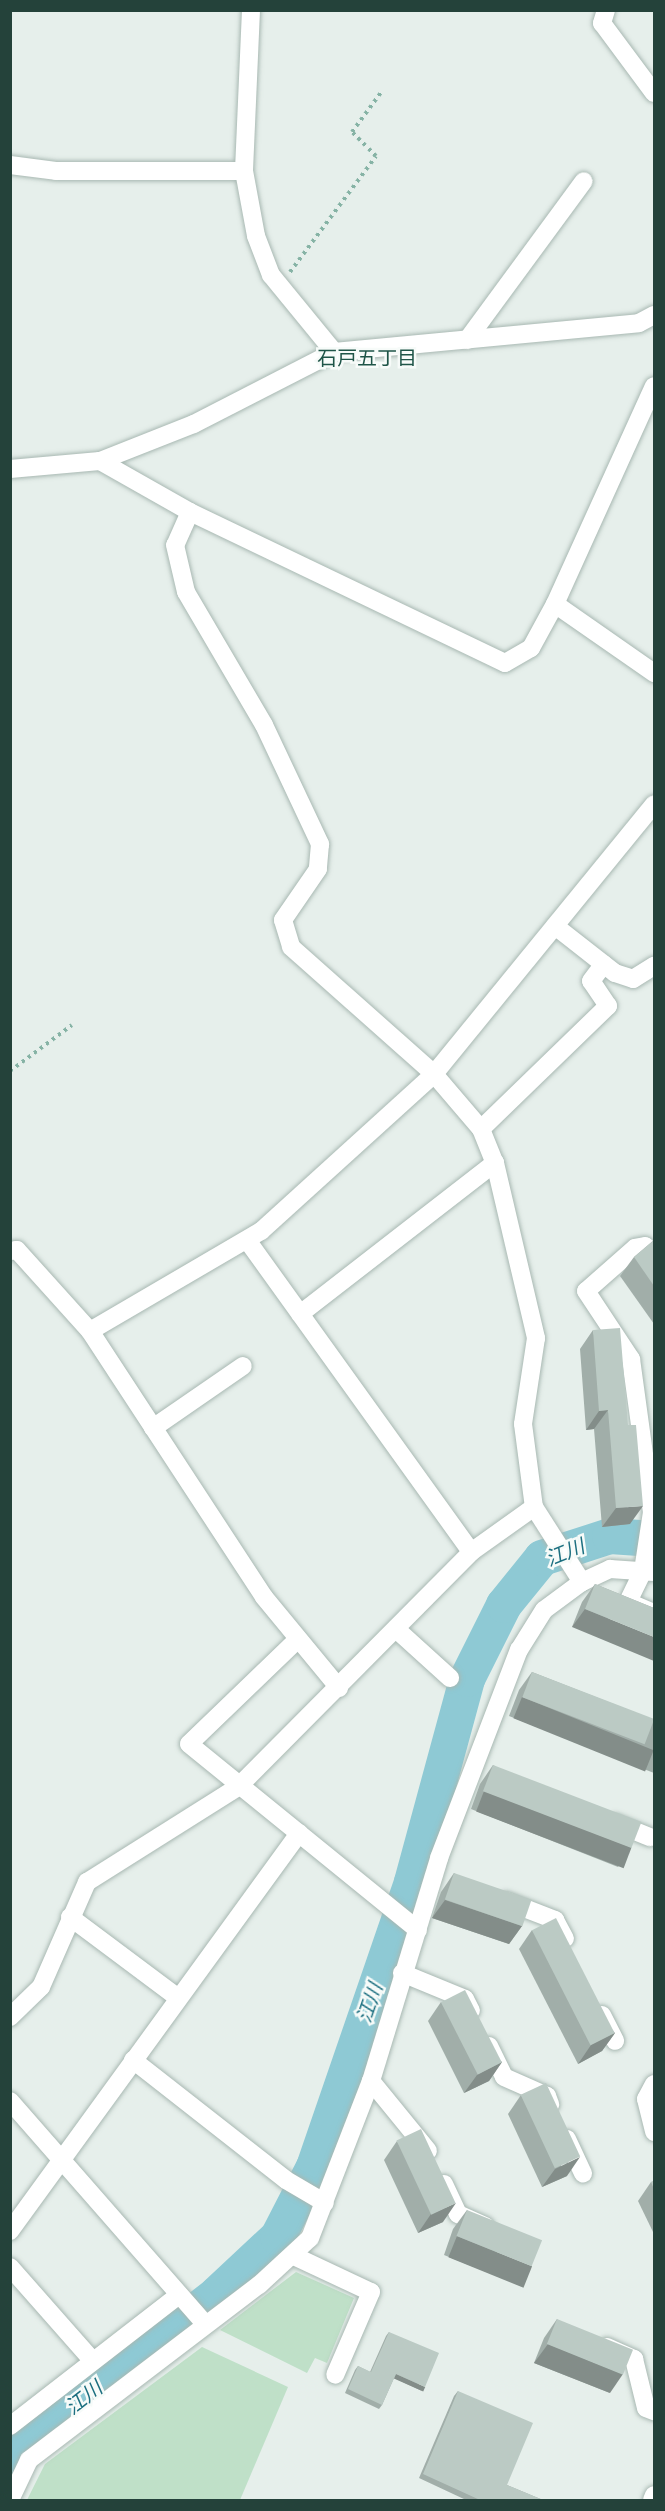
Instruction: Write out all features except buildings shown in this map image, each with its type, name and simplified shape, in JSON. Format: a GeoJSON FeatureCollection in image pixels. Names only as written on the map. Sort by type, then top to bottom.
{"type":"FeatureCollection","features":[{"type":"Feature","properties":{"kind":"street"},"geometry":{"type":"LineString","coordinates":[[251,10],[244,171],[256,236],[279,287],[334,352]]}},
{"type":"Feature","properties":{"kind":"street"},"geometry":{"type":"LineString","coordinates":[[606,10],[602,23],[654,93]]}},
{"type":"Feature","properties":{"kind":"street"},"geometry":{"type":"LineString","coordinates":[[10,165],[56,171],[244,171]]}},
{"type":"Feature","properties":{"kind":"street"},"geometry":{"type":"LineString","coordinates":[[467,340],[584,181]]}},
{"type":"Feature","properties":{"kind":"street"},"geometry":{"type":"LineString","coordinates":[[10,469],[100,461],[194,423],[334,352],[639,323],[654,315]]}},
{"type":"Feature","properties":{"kind":"street"},"geometry":{"type":"LineString","coordinates":[[100,461],[190,512],[505,663],[531,648],[555,604],[654,386]]}},
{"type":"Feature","properties":{"kind":"street"},"geometry":{"type":"LineString","coordinates":[[190,512],[175,545],[186,592],[264,725],[320,844],[318,868],[283,920],[291,947],[434,1074],[481,1129],[495,1163],[536,1338],[523,1424],[534,1507],[582,1582]]}},
{"type":"Feature","properties":{"kind":"street"},"geometry":{"type":"LineString","coordinates":[[555,604],[654,674]]}},
{"type":"Feature","properties":{"kind":"street"},"geometry":{"type":"LineString","coordinates":[[90,1331],[247,1240],[434,1074],[654,804]]}},
{"type":"Feature","properties":{"kind":"street"},"geometry":{"type":"LineString","coordinates":[[555,926],[603,964],[633,979],[654,966]]}},
{"type":"Feature","properties":{"kind":"street"},"geometry":{"type":"LineString","coordinates":[[481,1129],[608,1006],[591,981],[603,964]]}},
{"type":"Feature","properties":{"kind":"street"},"geometry":{"type":"LineString","coordinates":[[300,1314],[495,1163]]}},
{"type":"Feature","properties":{"kind":"street"},"geometry":{"type":"LineString","coordinates":[[247,1240],[471,1552]]}},
{"type":"Feature","properties":{"kind":"street"},"geometry":{"type":"LineString","coordinates":[[654,1253],[645,1246],[635,1248],[586,1291],[631,1359],[652,1512],[649,1572],[628,1602],[654,1612]]}},
{"type":"Feature","properties":{"kind":"street"},"geometry":{"type":"LineString","coordinates":[[10,1251],[17,1250],[90,1331],[264,1597],[339,1688]]}},
{"type":"Feature","properties":{"kind":"street"},"geometry":{"type":"LineString","coordinates":[[153,1428],[243,1366]]}},
{"type":"Feature","properties":{"kind":"street"},"geometry":{"type":"LineString","coordinates":[[10,2017],[41,1988],[87,1882],[238,1787],[339,1688],[471,1552],[534,1507]]}},
{"type":"Feature","properties":{"kind":"street"},"geometry":{"type":"LineString","coordinates":[[10,2500],[29,2460],[294,2256],[310,2238],[370,2081],[434,1874],[472,1767],[511,1672],[544,1610],[582,1582],[610,1569],[649,1572]]}},
{"type":"Feature","properties":{"kind":"street"},"geometry":{"type":"LineString","coordinates":[[396,1629],[450,1678]]}},
{"type":"Feature","properties":{"kind":"street"},"geometry":{"type":"LineString","coordinates":[[298,1639],[189,1744],[238,1787],[418,1930]]}},
{"type":"Feature","properties":{"kind":"street"},"geometry":{"type":"LineString","coordinates":[[511,1672],[533,1681]]}},
{"type":"Feature","properties":{"kind":"street"},"geometry":{"type":"LineString","coordinates":[[472,1767],[495,1776]]}},
{"type":"Feature","properties":{"kind":"street"},"geometry":{"type":"LineString","coordinates":[[594,1815],[650,1836]]}},
{"type":"Feature","properties":{"kind":"street"},"geometry":{"type":"LineString","coordinates":[[10,2231],[177,1997],[298,1833]]}},
{"type":"Feature","properties":{"kind":"street"},"geometry":{"type":"LineString","coordinates":[[434,1874],[456,1883]]}},
{"type":"Feature","properties":{"kind":"street"},"geometry":{"type":"LineString","coordinates":[[489,1895],[555,1920],[575,1960]]}},
{"type":"Feature","properties":{"kind":"street"},"geometry":{"type":"LineString","coordinates":[[70,1917],[177,1997]]}},
{"type":"Feature","properties":{"kind":"street"},"geometry":{"type":"LineString","coordinates":[[402,1973],[465,1999],[504,2077],[547,2096],[583,2173]]}},
{"type":"Feature","properties":{"kind":"street"},"geometry":{"type":"LineString","coordinates":[[595,2000],[615,2041]]}},
{"type":"Feature","properties":{"kind":"street"},"geometry":{"type":"LineString","coordinates":[[133,2060],[286,2180],[325,2203]]}},
{"type":"Feature","properties":{"kind":"street"},"geometry":{"type":"LineString","coordinates":[[370,2081],[422,2140],[458,2214],[508,2236]]}},
{"type":"Feature","properties":{"kind":"street"},"geometry":{"type":"LineString","coordinates":[[654,2084],[646,2099],[654,2132]]}},
{"type":"Feature","properties":{"kind":"street"},"geometry":{"type":"LineString","coordinates":[[10,2101],[205,2325]]}},
{"type":"Feature","properties":{"kind":"street"},"geometry":{"type":"LineString","coordinates":[[294,2256],[371,2292],[335,2375]]}},
{"type":"Feature","properties":{"kind":"street"},"geometry":{"type":"LineString","coordinates":[[10,2267],[93,2361]]}},
{"type":"Feature","properties":{"kind":"street"},"geometry":{"type":"LineString","coordinates":[[10,2426],[179,2295]]}},
{"type":"Feature","properties":{"kind":"street"},"geometry":{"type":"LineString","coordinates":[[592,2341],[634,2359],[646,2408],[654,2411]]}},
{"type":"Feature","properties":{"kind":"street"},"geometry":{"type":"LineString","coordinates":[[652,2500],[654,2495]]}},
{"type":"Feature","properties":{"kind":"path"},"geometry":{"type":"LineString","coordinates":[[279,287],[376,156],[352,132],[382,91]]}},
{"type":"Feature","properties":{"kind":"path"},"geometry":{"type":"LineString","coordinates":[[10,1071],[72,1025]]}},
{"type":"Feature","properties":{"kind":"green space"},"geometry":{"type":"Polygon","coordinates":[[[296,2272],[354,2298],[327,2363],[315,2358],[307,2373],[220,2330],[296,2272]]]}},
{"type":"Feature","properties":{"kind":"green space"},"geometry":{"type":"Polygon","coordinates":[[[202,2347],[288,2387],[240,2500],[27,2500],[45,2464],[202,2347]]]}},
{"type":"Feature","properties":{"kind":"waterway","name":"江川"},"geometry":{"type":"LineString","coordinates":[[10,2456],[217,2294],[278,2237],[314,2167],[412,1882],[467,1679],[504,1605],[542,1558],[610,1536],[654,1539]]}},
{"type":"Feature","properties":{"kind":"district","name":"石戸五丁目"},"geometry":{"type":"Point","coordinates":[367,358]}}]}
